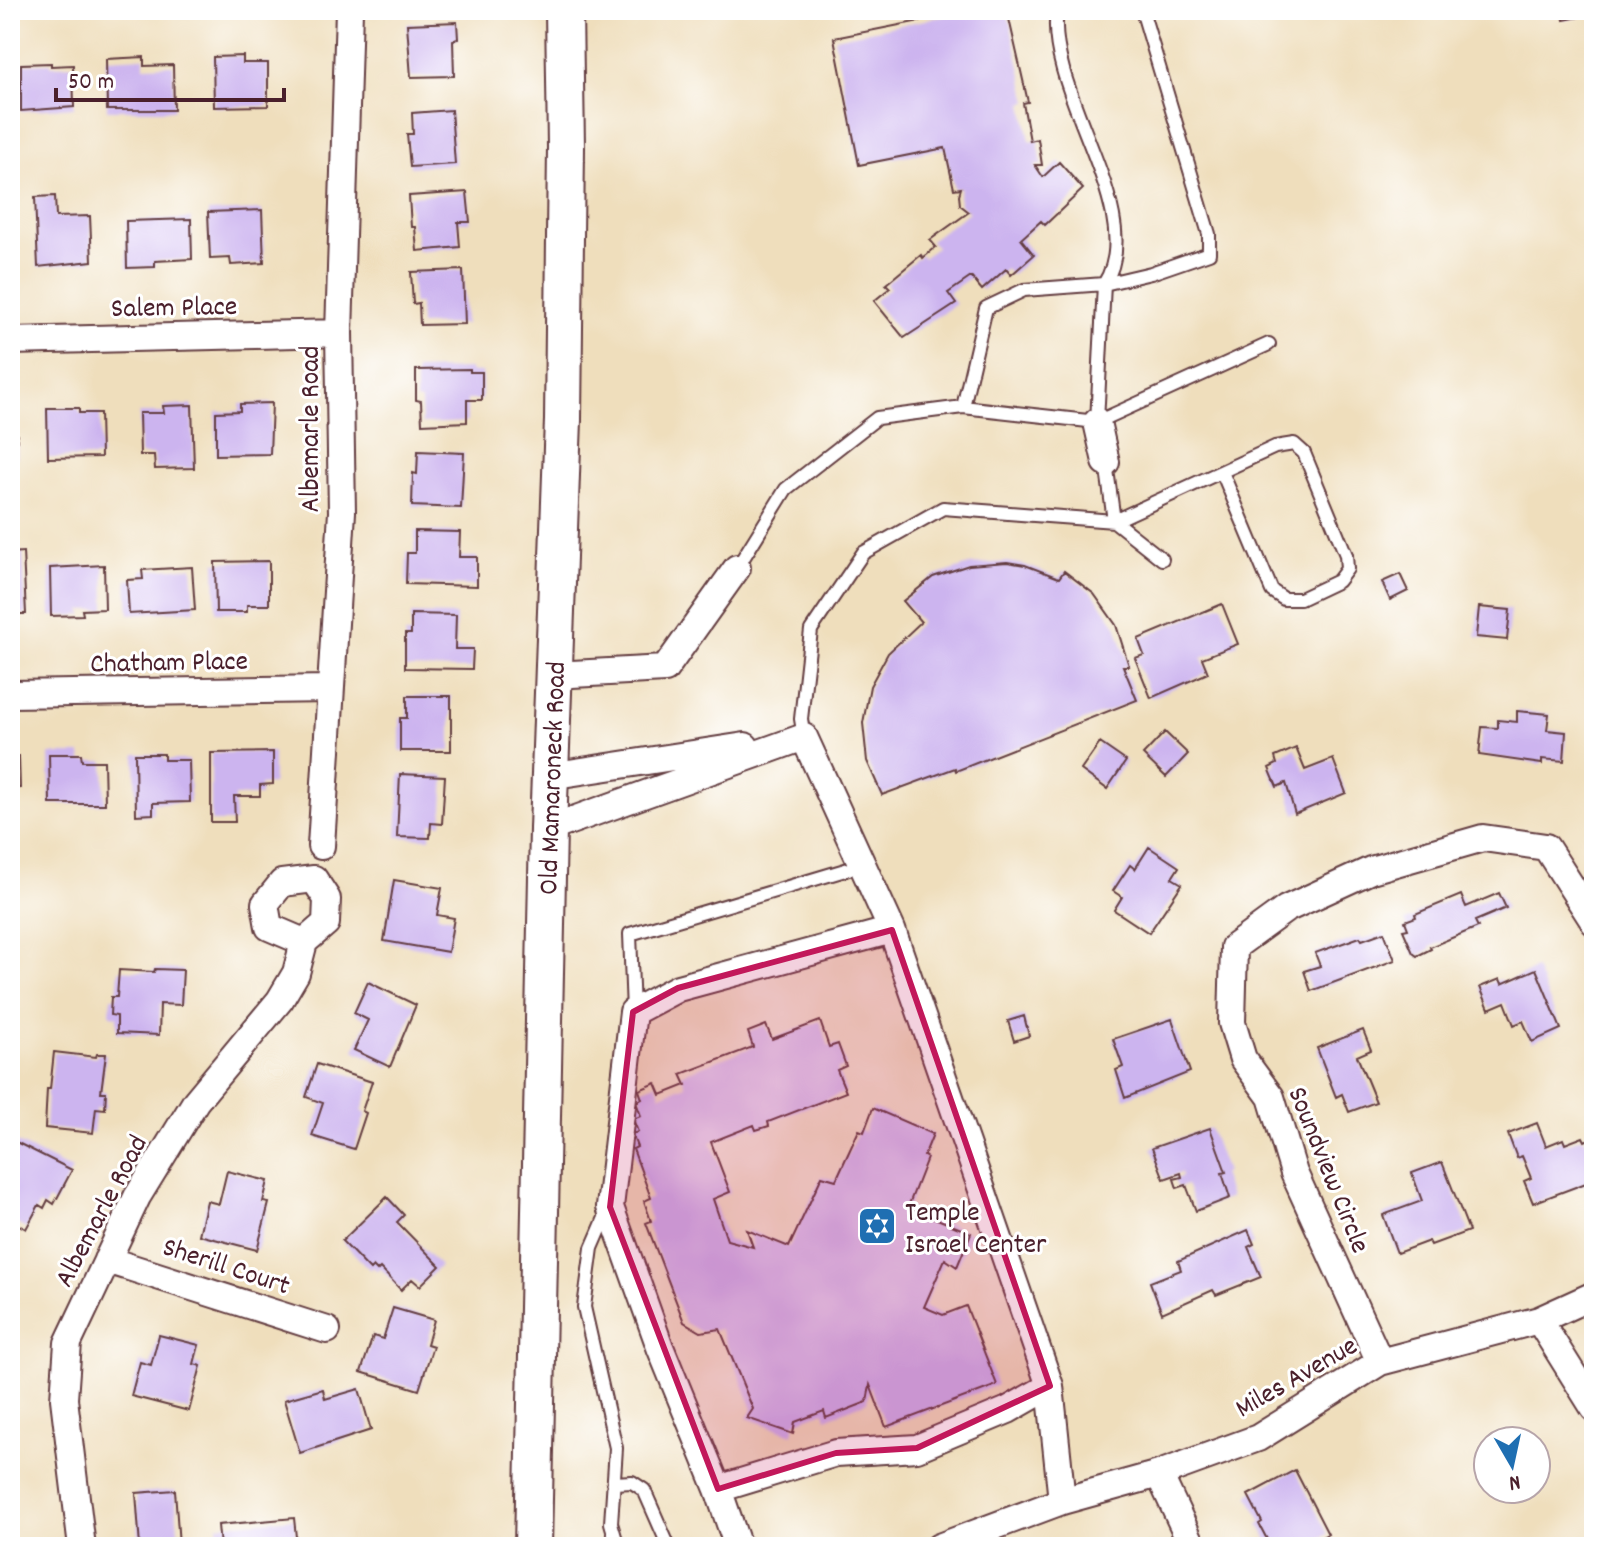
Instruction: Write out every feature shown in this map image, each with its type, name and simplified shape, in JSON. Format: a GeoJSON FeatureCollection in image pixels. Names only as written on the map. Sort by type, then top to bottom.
{"type":"FeatureCollection","features":[{"type":"Feature","properties":{"kind":"main road","name":"Old Mamaroneck Road"},"geometry":{"type":"LineString","coordinates":[[533,1547],[549,776],[563,420],[564,10]]}},
{"type":"Feature","properties":{"kind":"street","name":"Albemarle Road"},"geometry":{"type":"LineString","coordinates":[[321,846],[342,512],[339,333],[349,10]]}},
{"type":"Feature","properties":{"kind":"street","name":"Salem Place"},"geometry":{"type":"LineString","coordinates":[[10,341],[339,333]]}},
{"type":"Feature","properties":{"kind":"street"},"geometry":{"type":"LineString","coordinates":[[1097,422],[1106,462]]}},
{"type":"Feature","properties":{"kind":"street"},"geometry":{"type":"LineString","coordinates":[[553,675],[665,669],[737,568]]}},
{"type":"Feature","properties":{"kind":"street","name":"Chatham Place"},"geometry":{"type":"LineString","coordinates":[[10,694],[329,689]]}},
{"type":"Feature","properties":{"kind":"street"},"geometry":{"type":"LineString","coordinates":[[549,776],[804,737]]}},
{"type":"Feature","properties":{"kind":"street"},"geometry":{"type":"LineString","coordinates":[[548,829],[804,737]]}},
{"type":"Feature","properties":{"kind":"street"},"geometry":{"type":"LineString","coordinates":[[804,737],[892,930],[1050,1386],[1062,1501]]}},
{"type":"Feature","properties":{"kind":"street","name":"Soundview Circle"},"geometry":{"type":"LineString","coordinates":[[1380,1362],[1294,1173],[1271,1097],[1243,1059],[1232,1023],[1234,947],[1286,909],[1371,870],[1483,838],[1546,847],[1594,922]]}},
{"type":"Feature","properties":{"kind":"street"},"geometry":{"type":"LineString","coordinates":[[738,1547],[718,1489],[660,1347],[610,1207],[633,1012],[678,988],[892,930]]}},
{"type":"Feature","properties":{"kind":"street","name":"Albemarle Road"},"geometry":{"type":"LineString","coordinates":[[82,1547],[64,1399],[68,1343],[137,1197],[196,1101],[280,1000],[296,973],[304,942]]}},
{"type":"Feature","properties":{"kind":"street","name":"Sherill Court"},"geometry":{"type":"LineString","coordinates":[[107,1260],[327,1330]]}},
{"type":"Feature","properties":{"kind":"street","name":"Miles Avenue"},"geometry":{"type":"LineString","coordinates":[[939,1547],[1062,1501],[1159,1474],[1258,1438],[1380,1362],[1539,1320],[1594,1295]]}},
{"type":"Feature","properties":{"kind":"street"},"geometry":{"type":"LineString","coordinates":[[1539,1320],[1594,1408]]}},
{"type":"Feature","properties":{"kind":"street"},"geometry":{"type":"LineString","coordinates":[[718,1489],[836,1453],[917,1448],[1008,1410],[1050,1386]]}},
{"type":"Feature","properties":{"kind":"street"},"geometry":{"type":"LineString","coordinates":[[1159,1474],[1193,1547]]}},
{"type":"Feature","properties":{"kind":"lane"},"geometry":{"type":"LineString","coordinates":[[1057,10],[1064,78],[1108,192],[1115,224],[1112,271],[1104,284],[1097,422]]}},
{"type":"Feature","properties":{"kind":"lane"},"geometry":{"type":"LineString","coordinates":[[963,407],[986,308],[1024,290],[1104,284],[1151,273],[1209,253],[1209,234],[1142,10]]}},
{"type":"Feature","properties":{"kind":"lane"},"geometry":{"type":"LineString","coordinates":[[737,568],[786,489],[877,418],[963,407],[1097,422],[1269,344]]}},
{"type":"Feature","properties":{"kind":"lane"},"geometry":{"type":"LineString","coordinates":[[804,737],[801,719],[811,630],[863,553],[943,508],[1114,521],[1275,447],[1294,444],[1304,453],[1346,555],[1347,569],[1338,581],[1300,599],[1284,599],[1272,591],[1222,472]]}},
{"type":"Feature","properties":{"kind":"lane"},"geometry":{"type":"LineString","coordinates":[[1106,462],[1114,521],[1162,559]]}},
{"type":"Feature","properties":{"kind":"lane"},"geometry":{"type":"LineString","coordinates":[[633,1012],[630,934],[862,865]]}},
{"type":"Feature","properties":{"kind":"lane"},"geometry":{"type":"LineString","coordinates":[[610,1207],[592,1248],[584,1307],[616,1448],[611,1523],[618,1547]]}},
{"type":"Feature","properties":{"kind":"lane"},"geometry":{"type":"LineString","coordinates":[[614,1483],[632,1482],[644,1490],[669,1547]]}},
{"type":"Feature","properties":{"kind":"highlighted area"},"geometry":{"type":"Polygon","coordinates":[[[892,930],[1050,1386],[917,1448],[836,1453],[718,1489],[610,1207],[633,1012],[678,988],[892,930]]]}},
{"type":"Feature","properties":{"kind":"building"},"geometry":{"type":"Polygon","coordinates":[[[975,10],[1007,10],[1028,102],[1023,103],[1030,141],[1038,139],[1042,165],[1035,165],[1043,177],[1059,162],[1083,189],[1045,225],[1041,221],[1021,239],[1034,255],[1011,275],[1006,269],[982,290],[971,277],[948,293],[956,304],[904,338],[874,301],[890,288],[886,284],[921,255],[923,258],[936,247],[930,240],[969,212],[960,205],[961,188],[954,189],[945,148],[859,165],[834,38],[975,10]]]}},
{"type":"Feature","properties":{"kind":"building"},"geometry":{"type":"Polygon","coordinates":[[[1562,10],[1594,10],[1594,14],[1564,20],[1562,10]]]}},
{"type":"Feature","properties":{"kind":"building"},"geometry":{"type":"Polygon","coordinates":[[[457,22],[458,39],[453,40],[454,76],[411,77],[407,24],[457,22]]]}},
{"type":"Feature","properties":{"kind":"building"},"geometry":{"type":"Polygon","coordinates":[[[243,56],[243,63],[268,63],[268,106],[214,107],[213,57],[243,56]]]}},
{"type":"Feature","properties":{"kind":"building"},"geometry":{"type":"Polygon","coordinates":[[[144,57],[144,66],[173,65],[174,110],[107,110],[106,59],[144,57]]]}},
{"type":"Feature","properties":{"kind":"building"},"geometry":{"type":"Polygon","coordinates":[[[51,63],[51,66],[73,65],[74,107],[21,111],[21,64],[51,63]]]}},
{"type":"Feature","properties":{"kind":"building"},"geometry":{"type":"Polygon","coordinates":[[[451,110],[455,164],[410,167],[407,134],[413,134],[412,113],[451,110]]]}},
{"type":"Feature","properties":{"kind":"building"},"geometry":{"type":"Polygon","coordinates":[[[467,192],[470,222],[458,222],[460,247],[417,251],[415,227],[411,227],[409,196],[467,192]]]}},
{"type":"Feature","properties":{"kind":"building"},"geometry":{"type":"Polygon","coordinates":[[[55,196],[56,217],[90,216],[92,261],[38,267],[35,197],[55,196]]]}},
{"type":"Feature","properties":{"kind":"building"},"geometry":{"type":"Polygon","coordinates":[[[262,210],[264,263],[231,265],[230,258],[210,259],[208,212],[262,210]]]}},
{"type":"Feature","properties":{"kind":"building"},"geometry":{"type":"Polygon","coordinates":[[[191,219],[192,259],[155,261],[155,267],[127,268],[126,221],[191,219]]]}},
{"type":"Feature","properties":{"kind":"building"},"geometry":{"type":"Polygon","coordinates":[[[463,270],[465,324],[420,325],[419,303],[413,304],[411,272],[463,270]]]}},
{"type":"Feature","properties":{"kind":"building"},"geometry":{"type":"Polygon","coordinates":[[[470,369],[470,372],[482,372],[482,400],[467,400],[467,422],[422,424],[421,401],[416,400],[416,370],[470,369]]]}},
{"type":"Feature","properties":{"kind":"building"},"geometry":{"type":"Polygon","coordinates":[[[272,403],[270,454],[216,455],[216,412],[240,411],[240,404],[272,403]]]}},
{"type":"Feature","properties":{"kind":"building"},"geometry":{"type":"Polygon","coordinates":[[[192,405],[194,468],[155,469],[154,455],[140,455],[139,413],[164,413],[163,406],[192,405]]]}},
{"type":"Feature","properties":{"kind":"building"},"geometry":{"type":"Polygon","coordinates":[[[47,408],[79,408],[79,413],[100,413],[101,457],[48,458],[47,408]]]}},
{"type":"Feature","properties":{"kind":"building"},"geometry":{"type":"Polygon","coordinates":[[[10,415],[17,415],[17,458],[10,458],[10,415]]]}},
{"type":"Feature","properties":{"kind":"building"},"geometry":{"type":"Polygon","coordinates":[[[418,451],[464,453],[461,508],[412,506],[413,473],[417,474],[418,451]]]}},
{"type":"Feature","properties":{"kind":"building"},"geometry":{"type":"Polygon","coordinates":[[[415,531],[460,532],[459,557],[477,557],[477,586],[406,584],[407,553],[415,553],[415,531]]]}},
{"type":"Feature","properties":{"kind":"building"},"geometry":{"type":"Polygon","coordinates":[[[23,552],[26,614],[10,614],[10,553],[23,552]]]}},
{"type":"Feature","properties":{"kind":"building"},"geometry":{"type":"Polygon","coordinates":[[[269,561],[269,605],[247,605],[247,612],[216,612],[215,562],[269,561]]]}},
{"type":"Feature","properties":{"kind":"building"},"geometry":{"type":"Polygon","coordinates":[[[1007,562],[1025,565],[1059,578],[1064,571],[1094,594],[1116,625],[1129,666],[1123,666],[1137,700],[956,771],[955,768],[882,795],[867,761],[863,723],[870,686],[888,653],[921,622],[903,601],[933,577],[969,565],[1007,562]]]}},
{"type":"Feature","properties":{"kind":"building"},"geometry":{"type":"Polygon","coordinates":[[[104,565],[105,609],[82,610],[83,615],[51,616],[50,568],[104,565]]]}},
{"type":"Feature","properties":{"kind":"building"},"geometry":{"type":"Polygon","coordinates":[[[192,567],[195,610],[129,614],[127,580],[143,579],[142,570],[192,567]]]}},
{"type":"Feature","properties":{"kind":"building"},"geometry":{"type":"Polygon","coordinates":[[[1400,574],[1408,591],[1390,600],[1382,582],[1400,574]]]}},
{"type":"Feature","properties":{"kind":"building"},"geometry":{"type":"Polygon","coordinates":[[[1222,604],[1238,644],[1202,658],[1208,673],[1151,698],[1135,658],[1144,655],[1138,639],[1222,604]]]}},
{"type":"Feature","properties":{"kind":"building"},"geometry":{"type":"Polygon","coordinates":[[[1479,607],[1510,610],[1507,640],[1476,637],[1479,607]]]}},
{"type":"Feature","properties":{"kind":"building"},"geometry":{"type":"Polygon","coordinates":[[[411,614],[456,615],[455,649],[473,649],[472,669],[405,668],[405,634],[411,634],[411,614]]]}},
{"type":"Feature","properties":{"kind":"building"},"geometry":{"type":"Polygon","coordinates":[[[407,696],[451,696],[451,751],[400,751],[400,718],[407,718],[407,696]]]}},
{"type":"Feature","properties":{"kind":"building"},"geometry":{"type":"Polygon","coordinates":[[[1517,711],[1549,714],[1547,730],[1566,732],[1564,761],[1542,759],[1542,764],[1479,755],[1482,727],[1498,728],[1498,720],[1517,722],[1517,711]]]}},
{"type":"Feature","properties":{"kind":"building"},"geometry":{"type":"Polygon","coordinates":[[[1165,732],[1188,754],[1166,777],[1143,755],[1165,732]]]}},
{"type":"Feature","properties":{"kind":"building"},"geometry":{"type":"Polygon","coordinates":[[[1100,743],[1126,761],[1107,789],[1081,770],[1100,743]]]}},
{"type":"Feature","properties":{"kind":"building"},"geometry":{"type":"Polygon","coordinates":[[[1296,748],[1305,770],[1333,759],[1346,793],[1295,814],[1286,783],[1277,787],[1269,768],[1277,764],[1275,757],[1296,748]]]}},
{"type":"Feature","properties":{"kind":"building"},"geometry":{"type":"Polygon","coordinates":[[[273,752],[273,784],[260,785],[260,796],[234,796],[235,822],[211,822],[211,753],[273,752]]]}},
{"type":"Feature","properties":{"kind":"building"},"geometry":{"type":"Polygon","coordinates":[[[49,754],[81,754],[82,761],[104,761],[105,804],[50,804],[49,754]]]}},
{"type":"Feature","properties":{"kind":"building"},"geometry":{"type":"Polygon","coordinates":[[[135,754],[164,754],[164,760],[189,760],[190,802],[153,803],[153,814],[136,815],[135,754]]]}},
{"type":"Feature","properties":{"kind":"building"},"geometry":{"type":"Polygon","coordinates":[[[10,756],[19,756],[20,788],[10,789],[10,756]]]}},
{"type":"Feature","properties":{"kind":"building"},"geometry":{"type":"Polygon","coordinates":[[[400,774],[445,776],[442,824],[431,823],[430,838],[397,837],[400,774]]]}},
{"type":"Feature","properties":{"kind":"building"},"geometry":{"type":"Polygon","coordinates":[[[1149,847],[1179,867],[1172,878],[1182,884],[1149,933],[1114,910],[1122,897],[1113,891],[1130,865],[1135,869],[1149,847]]]}},
{"type":"Feature","properties":{"kind":"building"},"geometry":{"type":"Polygon","coordinates":[[[394,880],[442,888],[437,915],[454,918],[448,952],[384,941],[394,880]]]}},
{"type":"Feature","properties":{"kind":"building"},"geometry":{"type":"Polygon","coordinates":[[[1499,893],[1506,908],[1475,921],[1478,927],[1430,947],[1417,956],[1413,953],[1403,930],[1408,929],[1405,921],[1416,917],[1415,914],[1461,895],[1466,907],[1499,893]]]}},
{"type":"Feature","properties":{"kind":"building"},"geometry":{"type":"Polygon","coordinates":[[[12,897],[15,941],[10,941],[12,897]]]}},
{"type":"Feature","properties":{"kind":"building"},"geometry":{"type":"Polygon","coordinates":[[[1384,932],[1395,960],[1311,991],[1304,971],[1320,966],[1315,953],[1384,932]]]}},
{"type":"Feature","properties":{"kind":"building"},"geometry":{"type":"Polygon","coordinates":[[[155,969],[183,970],[181,1005],[160,1004],[159,1035],[117,1033],[117,1016],[110,1015],[111,997],[117,997],[119,970],[154,972],[155,969]]]}},
{"type":"Feature","properties":{"kind":"building"},"geometry":{"type":"Polygon","coordinates":[[[1536,969],[1561,1029],[1532,1042],[1523,1021],[1514,1025],[1505,1002],[1489,1009],[1480,987],[1500,979],[1502,984],[1536,969]]]}},
{"type":"Feature","properties":{"kind":"building"},"geometry":{"type":"Polygon","coordinates":[[[368,982],[416,1005],[390,1067],[354,1050],[368,1020],[354,1013],[368,982]]]}},
{"type":"Feature","properties":{"kind":"building"},"geometry":{"type":"Polygon","coordinates":[[[1024,1016],[1029,1036],[1014,1041],[1008,1021],[1024,1016]]]}},
{"type":"Feature","properties":{"kind":"building"},"geometry":{"type":"Polygon","coordinates":[[[1172,1019],[1190,1072],[1125,1098],[1116,1070],[1123,1067],[1113,1039],[1172,1019]]]}},
{"type":"Feature","properties":{"kind":"building","name":"Temple Israel Center"},"geometry":{"type":"Polygon","coordinates":[[[820,1021],[829,1047],[838,1044],[846,1066],[837,1070],[846,1092],[768,1122],[769,1126],[756,1130],[754,1125],[711,1142],[730,1192],[713,1199],[727,1240],[753,1247],[747,1230],[789,1247],[822,1176],[836,1180],[859,1130],[864,1132],[873,1108],[933,1134],[908,1207],[971,1233],[957,1267],[945,1259],[924,1307],[943,1315],[966,1306],[997,1385],[886,1427],[870,1385],[867,1402],[826,1418],[824,1411],[795,1422],[793,1434],[747,1418],[753,1409],[720,1329],[701,1332],[684,1322],[646,1223],[651,1221],[644,1201],[651,1198],[633,1149],[637,1147],[632,1134],[638,1132],[633,1119],[641,1116],[636,1102],[642,1099],[639,1090],[656,1083],[661,1095],[686,1085],[681,1074],[753,1047],[748,1032],[766,1025],[772,1039],[820,1021]]]}},
{"type":"Feature","properties":{"kind":"building"},"geometry":{"type":"Polygon","coordinates":[[[1363,1030],[1371,1050],[1357,1056],[1376,1102],[1349,1112],[1342,1094],[1336,1097],[1317,1048],[1363,1030]]]}},
{"type":"Feature","properties":{"kind":"building"},"geometry":{"type":"Polygon","coordinates":[[[54,1052],[96,1057],[97,1054],[106,1054],[101,1092],[106,1092],[105,1109],[96,1108],[93,1133],[45,1128],[47,1089],[50,1089],[54,1052]]]}},
{"type":"Feature","properties":{"kind":"building"},"geometry":{"type":"Polygon","coordinates":[[[317,1064],[372,1082],[354,1149],[312,1136],[323,1103],[306,1097],[317,1064]]]}},
{"type":"Feature","properties":{"kind":"building"},"geometry":{"type":"Polygon","coordinates":[[[1537,1123],[1546,1146],[1563,1139],[1565,1144],[1583,1137],[1585,1141],[1594,1137],[1594,1180],[1533,1203],[1524,1181],[1531,1178],[1522,1156],[1517,1158],[1508,1134],[1537,1123]]]}},
{"type":"Feature","properties":{"kind":"building"},"geometry":{"type":"Polygon","coordinates":[[[1210,1128],[1226,1172],[1222,1173],[1230,1198],[1196,1211],[1186,1185],[1177,1188],[1174,1179],[1182,1177],[1181,1173],[1164,1179],[1152,1148],[1210,1128]]]}},
{"type":"Feature","properties":{"kind":"building"},"geometry":{"type":"Polygon","coordinates":[[[16,1142],[72,1170],[54,1204],[48,1200],[44,1208],[39,1205],[26,1229],[10,1220],[10,1154],[16,1142]]]}},
{"type":"Feature","properties":{"kind":"building"},"geometry":{"type":"Polygon","coordinates":[[[1442,1162],[1469,1231],[1397,1253],[1383,1215],[1422,1201],[1412,1173],[1442,1162]]]}},
{"type":"Feature","properties":{"kind":"building"},"geometry":{"type":"Polygon","coordinates":[[[227,1171],[268,1181],[263,1202],[269,1203],[257,1250],[199,1235],[207,1201],[219,1204],[227,1171]]]}},
{"type":"Feature","properties":{"kind":"building"},"geometry":{"type":"Polygon","coordinates":[[[387,1197],[404,1215],[397,1222],[440,1266],[420,1286],[412,1279],[401,1290],[380,1268],[370,1270],[342,1241],[387,1197]]]}},
{"type":"Feature","properties":{"kind":"building"},"geometry":{"type":"Polygon","coordinates":[[[1248,1230],[1254,1244],[1248,1247],[1261,1277],[1216,1295],[1213,1290],[1162,1313],[1150,1282],[1181,1270],[1178,1261],[1248,1230]]]}},
{"type":"Feature","properties":{"kind":"building"},"geometry":{"type":"Polygon","coordinates":[[[393,1308],[434,1320],[427,1344],[433,1346],[419,1390],[361,1372],[373,1336],[383,1339],[393,1308]]]}},
{"type":"Feature","properties":{"kind":"building"},"geometry":{"type":"Polygon","coordinates":[[[159,1335],[199,1345],[194,1364],[201,1366],[189,1411],[131,1396],[140,1362],[151,1365],[159,1335]]]}},
{"type":"Feature","properties":{"kind":"building"},"geometry":{"type":"Polygon","coordinates":[[[323,1389],[325,1399],[359,1389],[371,1430],[300,1453],[284,1400],[323,1389]]]}},
{"type":"Feature","properties":{"kind":"building"},"geometry":{"type":"Polygon","coordinates":[[[1295,1470],[1328,1534],[1303,1547],[1271,1547],[1248,1495],[1295,1470]]]}},
{"type":"Feature","properties":{"kind":"building"},"geometry":{"type":"Polygon","coordinates":[[[175,1490],[179,1545],[140,1547],[136,1493],[175,1490]]]}},
{"type":"Feature","properties":{"kind":"building"},"geometry":{"type":"Polygon","coordinates":[[[294,1518],[297,1547],[220,1547],[218,1525],[294,1518]]]}},
{"type":"Feature","properties":{"kind":"place","name":"Temple Israel Center"},"geometry":{"type":"Point","coordinates":[877,1226]}}]}
